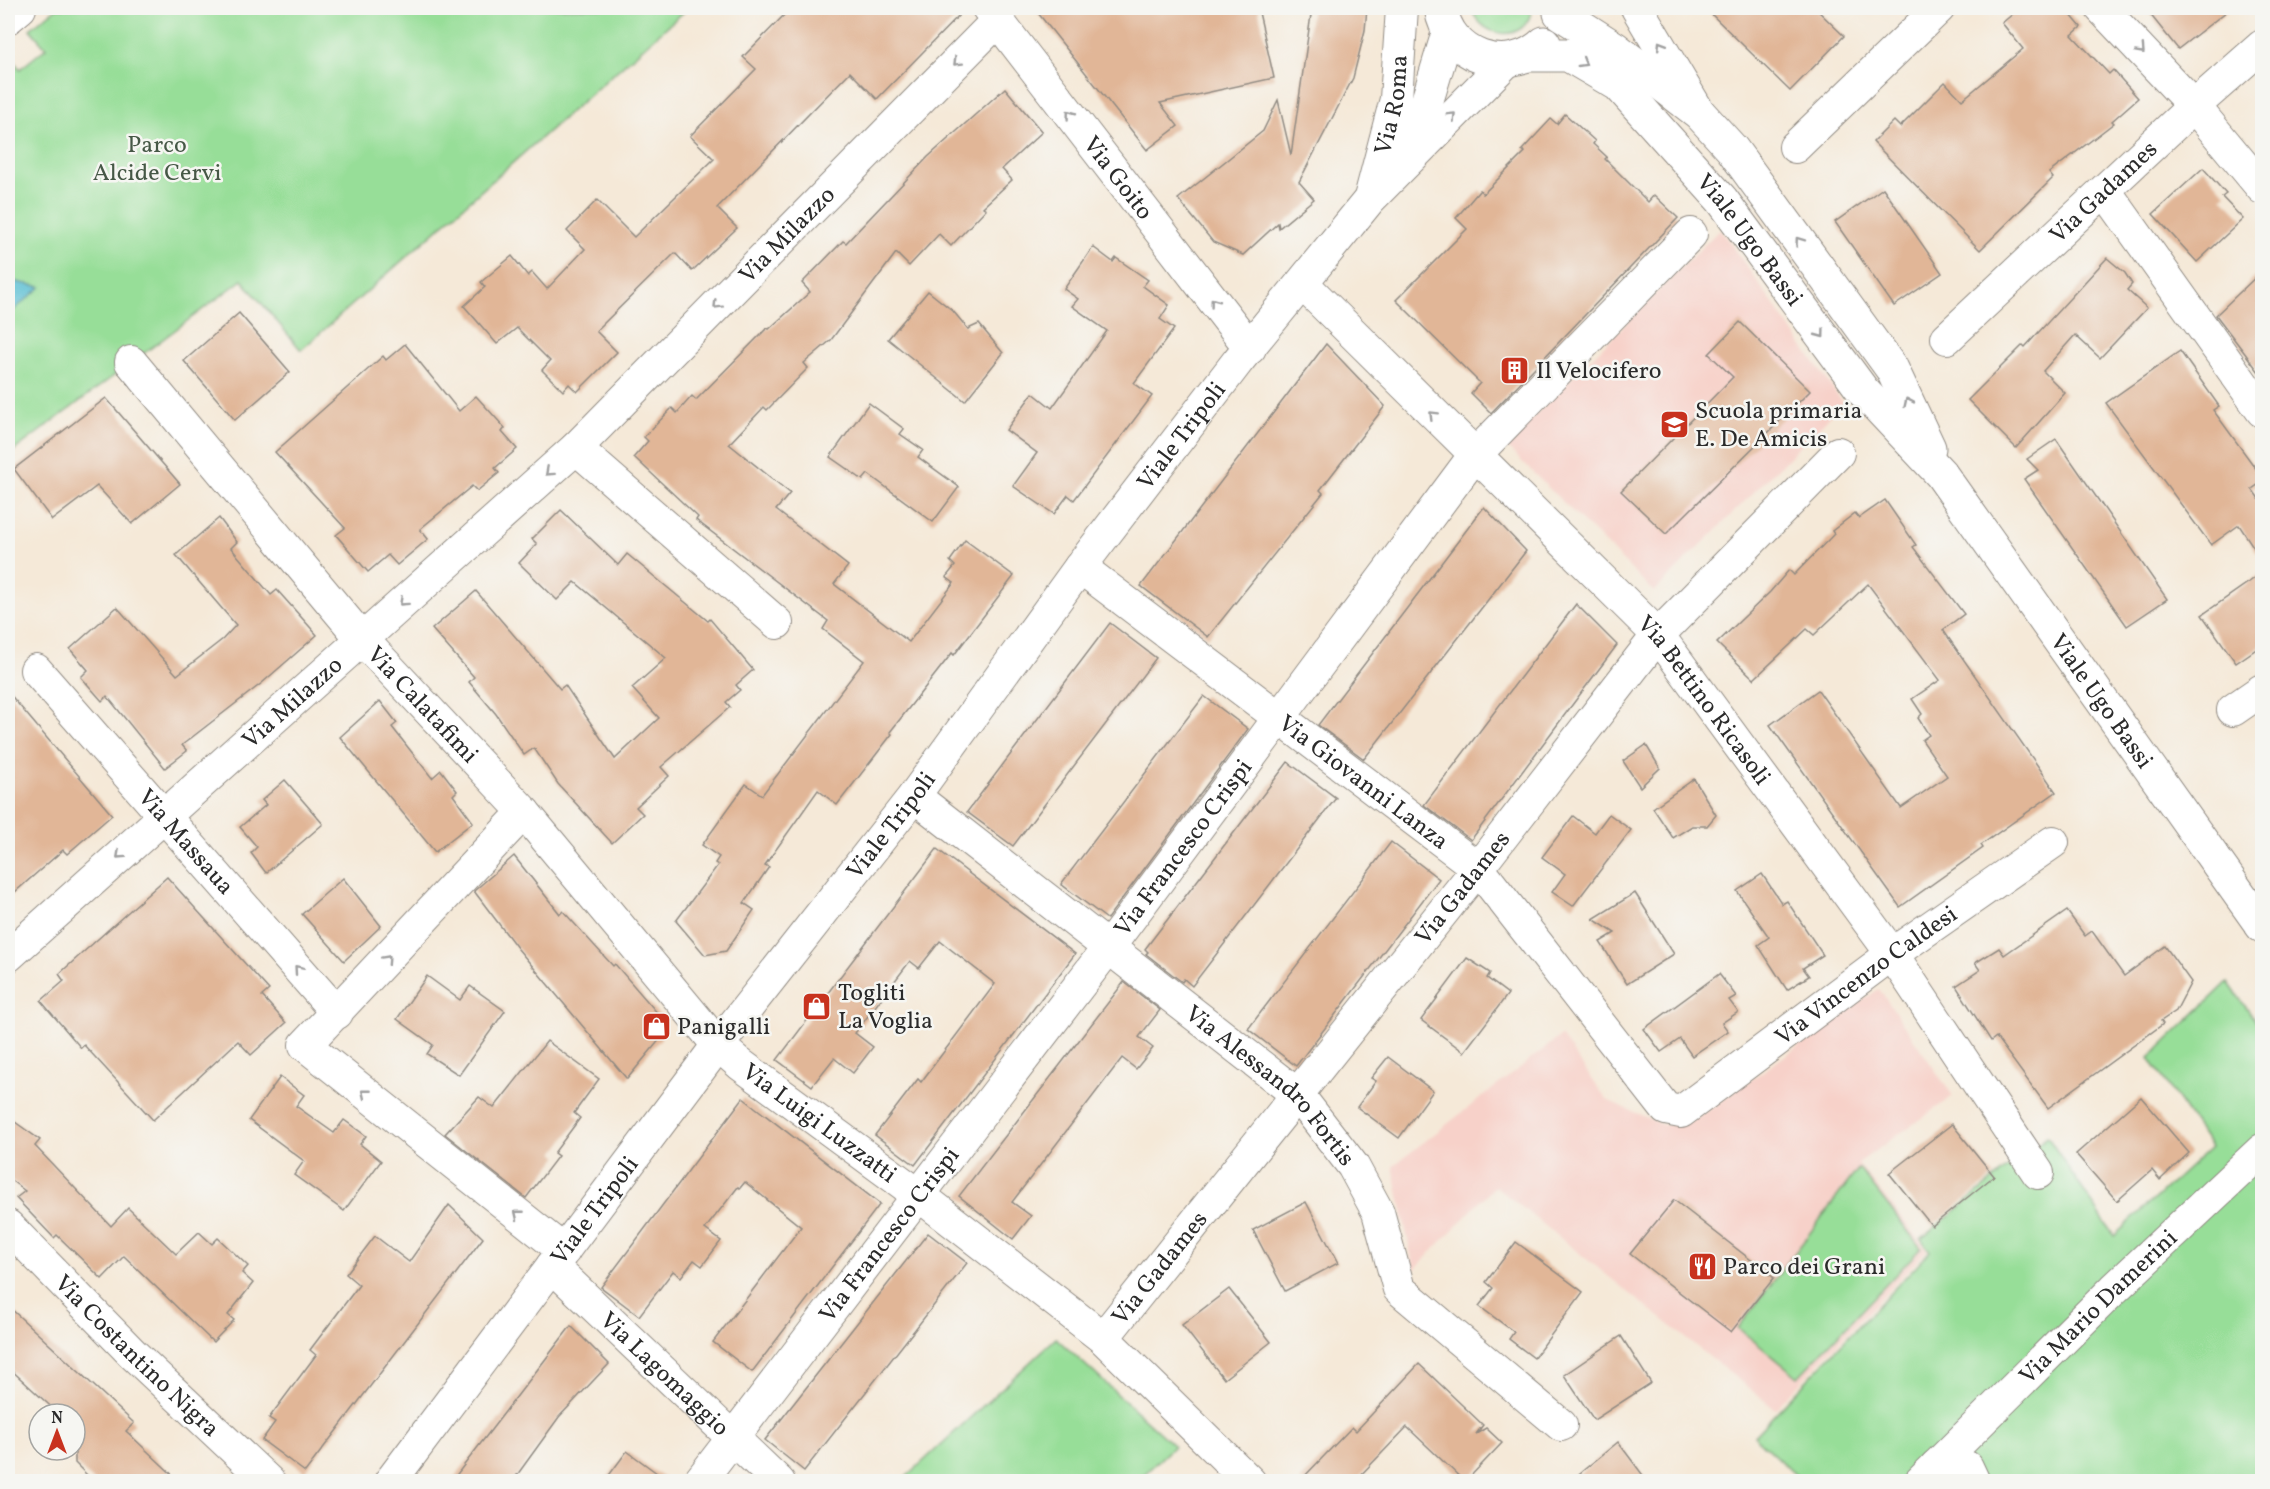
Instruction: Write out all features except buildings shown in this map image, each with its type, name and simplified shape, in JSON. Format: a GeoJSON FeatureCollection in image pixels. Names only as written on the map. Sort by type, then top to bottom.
{"type":"FeatureCollection","features":[{"type":"Feature","properties":{"kind":"main road","name":"Viale Ugo Bassi"},"geometry":{"type":"LineString","coordinates":[[1560,10],[1616,49],[1700,114],[1732,149],[1892,369],[1941,474]]}},
{"type":"Feature","properties":{"kind":"main road"},"geometry":{"type":"LineString","coordinates":[[1517,58],[1548,39],[1560,10]]}},
{"type":"Feature","properties":{"kind":"main road","name":"Viale Ugo Bassi"},"geometry":{"type":"LineString","coordinates":[[1445,20],[1467,51],[1479,58],[1569,55],[1619,85],[1722,200],[1863,391],[1941,474],[2262,926]]}},
{"type":"Feature","properties":{"kind":"street"},"geometry":{"type":"LineString","coordinates":[[8,18],[20,8]]}},
{"type":"Feature","properties":{"kind":"street","name":"Via Roma"},"geometry":{"type":"LineString","coordinates":[[1370,199],[1396,99],[1402,8]]}},
{"type":"Feature","properties":{"kind":"street","name":"Viale Ugo Bassi"},"geometry":{"type":"LineString","coordinates":[[1637,8],[1700,114]]}},
{"type":"Feature","properties":{"kind":"street"},"geometry":{"type":"LineString","coordinates":[[1796,147],[1939,8]]}},
{"type":"Feature","properties":{"kind":"street"},"geometry":{"type":"LineString","coordinates":[[2101,8],[2194,106],[2262,188]]}},
{"type":"Feature","properties":{"kind":"street","name":"Via Goito"},"geometry":{"type":"LineString","coordinates":[[993,14],[1250,348]]}},
{"type":"Feature","properties":{"kind":"street","name":"Via Milazzo"},"geometry":{"type":"LineString","coordinates":[[8,956],[576,448],[993,14]]}},
{"type":"Feature","properties":{"kind":"street","name":"Viale Tripoli"},"geometry":{"type":"LineString","coordinates":[[1396,173],[1419,128],[1445,20]]}},
{"type":"Feature","properties":{"kind":"street","name":"Via Gadames"},"geometry":{"type":"LineString","coordinates":[[1947,338],[2106,192],[2194,106],[2262,46]]}},
{"type":"Feature","properties":{"kind":"street","name":"Viale Tripoli"},"geometry":{"type":"LineString","coordinates":[[390,1482],[718,1045],[914,796],[1080,567],[1250,348],[1370,199],[1517,58]]}},
{"type":"Feature","properties":{"kind":"street"},"geometry":{"type":"LineString","coordinates":[[2106,192],[2262,411]]}},
{"type":"Feature","properties":{"kind":"street","name":"Via Francesco Crispi"},"geometry":{"type":"LineString","coordinates":[[699,1482],[1108,948],[1474,456],[1691,234]]}},
{"type":"Feature","properties":{"kind":"street","name":"Via Bettino Ricasoli"},"geometry":{"type":"LineString","coordinates":[[1303,284],[1474,456],[1658,635],[1892,954],[2038,1173]]}},
{"type":"Feature","properties":{"kind":"street","name":"Via Calatafimi"},"geometry":{"type":"LineString","coordinates":[[131,362],[362,639],[524,812],[718,1045]]}},
{"type":"Feature","properties":{"kind":"street"},"geometry":{"type":"LineString","coordinates":[[576,448],[777,623]]}},
{"type":"Feature","properties":{"kind":"street","name":"Via Gadames"},"geometry":{"type":"LineString","coordinates":[[1103,1338],[1478,868],[1658,635],[1838,453]]}},
{"type":"Feature","properties":{"kind":"street","name":"Via Giovanni Lanza"},"geometry":{"type":"LineString","coordinates":[[1080,567],[1478,868],[1666,1109],[1681,1112]]}},
{"type":"Feature","properties":{"kind":"street","name":"Via Massaua"},"geometry":{"type":"LineString","coordinates":[[36,670],[337,1013]]}},
{"type":"Feature","properties":{"kind":"street"},"geometry":{"type":"LineString","coordinates":[[2234,710],[2262,690]]}},
{"type":"Feature","properties":{"kind":"street","name":"Via Alessandro Fortis"},"geometry":{"type":"LineString","coordinates":[[914,796],[1298,1095],[1353,1166],[1378,1212],[1399,1289],[1561,1425]]}},
{"type":"Feature","properties":{"kind":"street"},"geometry":{"type":"LineString","coordinates":[[524,812],[305,1045],[558,1258]]}},
{"type":"Feature","properties":{"kind":"street","name":"Via Vincenzo Caldesi"},"geometry":{"type":"LineString","coordinates":[[1681,1112],[1892,954],[2053,842]]}},
{"type":"Feature","properties":{"kind":"street","name":"Via Luigi Luzzatti"},"geometry":{"type":"LineString","coordinates":[[718,1045],[740,1064],[920,1196],[1103,1338],[1250,1482]]}},
{"type":"Feature","properties":{"kind":"street","name":"Via Mario Damerini"},"geometry":{"type":"LineString","coordinates":[[1928,1474],[2114,1289],[2262,1149]]}},
{"type":"Feature","properties":{"kind":"street","name":"Via Costantino Nigra"},"geometry":{"type":"LineString","coordinates":[[8,1226],[133,1353],[269,1482]]}},
{"type":"Feature","properties":{"kind":"street","name":"Via Lagomaggio"},"geometry":{"type":"LineString","coordinates":[[558,1258],[779,1482]]}},
{"type":"Feature","properties":{"kind":"street","name":"Via Mario Damerini"},"geometry":{"type":"LineString","coordinates":[[1928,1474],[1957,1463],[1966,1467],[1974,1482]]}},
{"type":"Feature","properties":{"kind":"shaded area","name":"Scuola primaria E. De Amicis"},"geometry":{"type":"Polygon","coordinates":[[[1720,229],[1843,403],[1654,592],[1505,445],[1720,229]]]}},
{"type":"Feature","properties":{"kind":"shaded area"},"geometry":{"type":"Polygon","coordinates":[[[1879,989],[1953,1096],[1858,1163],[1927,1250],[1775,1409],[1495,1186],[1414,1270],[1393,1166],[1561,1036],[1607,1100],[1663,1125],[1682,1123],[1696,1119],[1879,989]]]}},
{"type":"Feature","properties":{"kind":"green space","name":"Parco Alcide Cervi"},"geometry":{"type":"Polygon","coordinates":[[[57,8],[688,8],[301,350],[242,280],[8,455],[8,54],[20,69],[46,48],[30,29],[57,8]]]}},
{"type":"Feature","properties":{"kind":"green space"},"geometry":{"type":"Polygon","coordinates":[[[1471,8],[1532,8],[1522,28],[1504,34],[1484,27],[1471,8]]]}},
{"type":"Feature","properties":{"kind":"green space"},"geometry":{"type":"Polygon","coordinates":[[[2228,982],[2262,1030],[2262,1481],[1802,1481],[1754,1436],[1930,1251],[1921,1239],[2047,1136],[2114,1236],[2211,1147],[2149,1058],[2228,982]]]}},
{"type":"Feature","properties":{"kind":"green space"},"geometry":{"type":"Polygon","coordinates":[[[1859,1168],[1921,1248],[1798,1377],[1738,1328],[1859,1168]]]}},
{"type":"Feature","properties":{"kind":"green space"},"geometry":{"type":"Polygon","coordinates":[[[1056,1338],[1174,1446],[1137,1481],[902,1481],[1056,1338]]]}},
{"type":"Feature","properties":{"kind":"water"},"geometry":{"type":"Polygon","coordinates":[[[8,280],[41,287],[8,315],[8,280]]]}},
{"type":"Feature","properties":{"kind":"place","name":"Il Velocifero"},"geometry":{"type":"Point","coordinates":[1515,370]}},
{"type":"Feature","properties":{"kind":"place","name":"Scuola primaria E. De Amicis"},"geometry":{"type":"Point","coordinates":[1674,424]}},
{"type":"Feature","properties":{"kind":"place","name":"Togliti La Voglia"},"geometry":{"type":"Point","coordinates":[817,1006]}},
{"type":"Feature","properties":{"kind":"place","name":"Panigalli"},"geometry":{"type":"Point","coordinates":[656,1026]}},
{"type":"Feature","properties":{"kind":"place","name":"Parco dei Grani"},"geometry":{"type":"Point","coordinates":[1702,1266]}}]}
